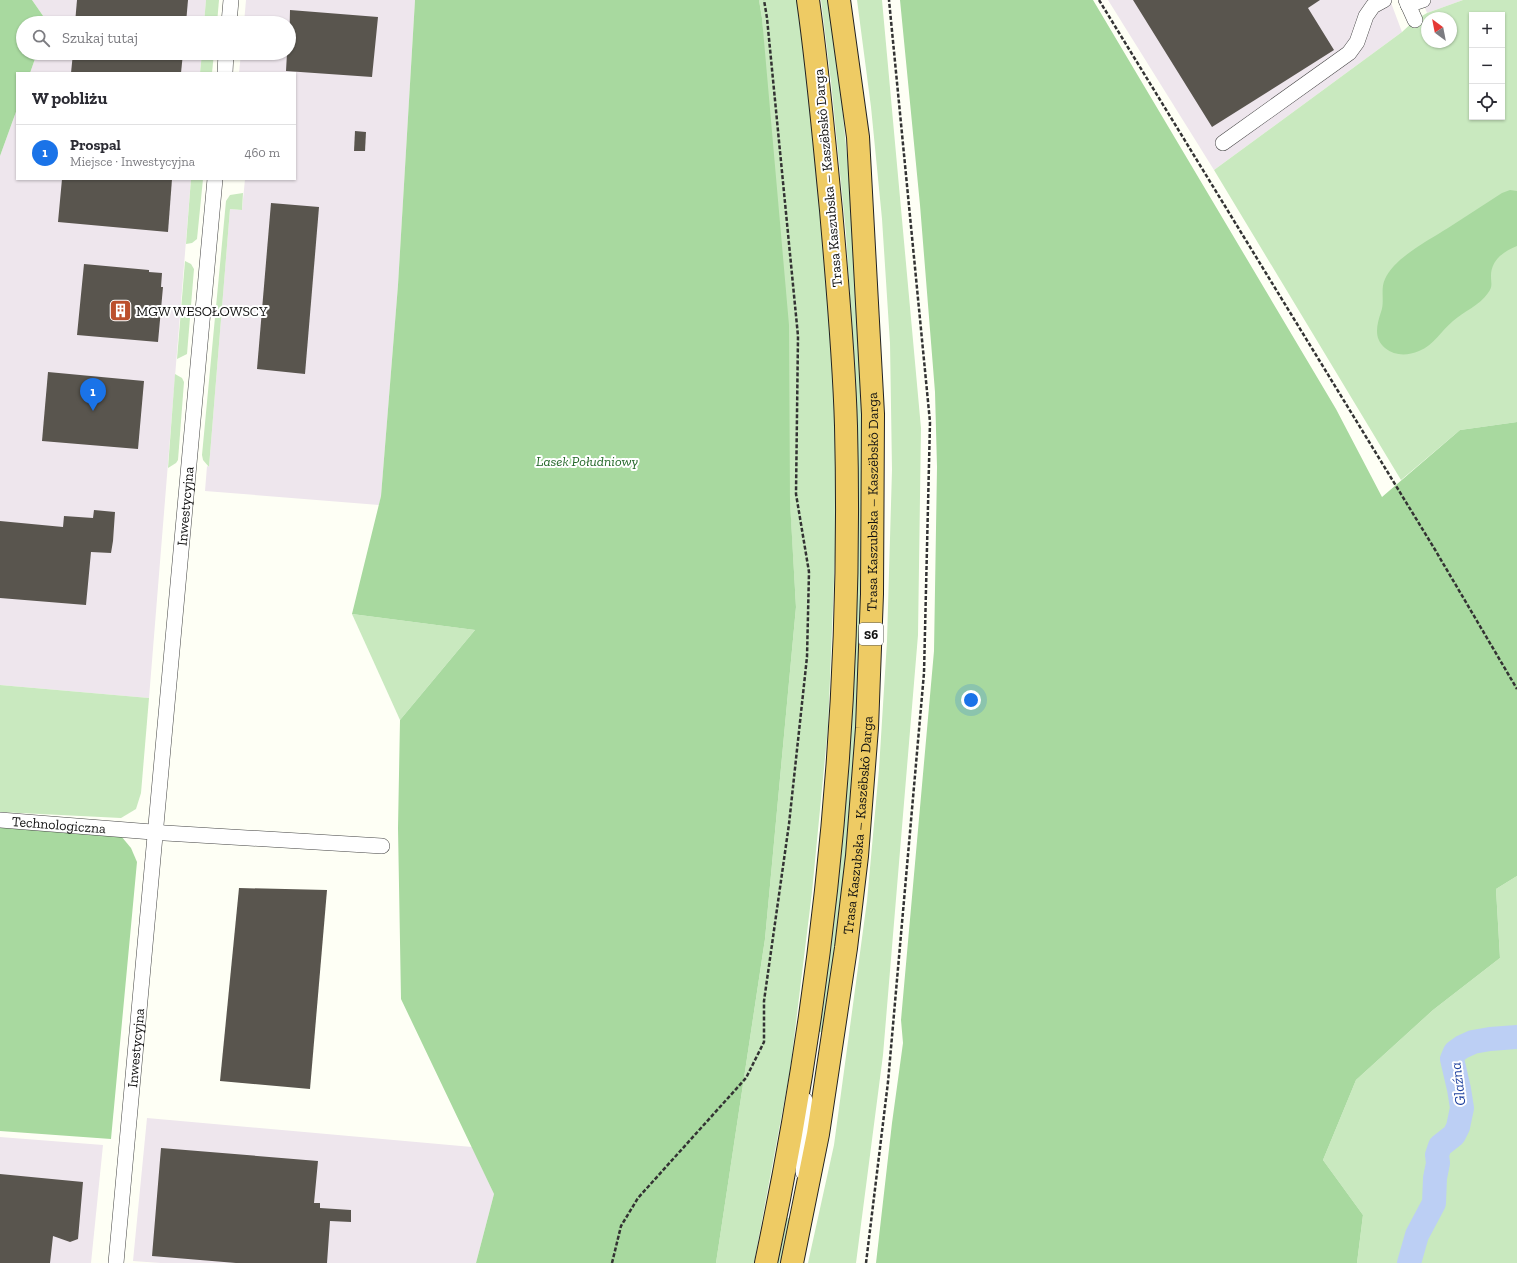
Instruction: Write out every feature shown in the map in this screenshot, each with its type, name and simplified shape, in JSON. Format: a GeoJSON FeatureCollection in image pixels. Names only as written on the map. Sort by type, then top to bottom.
{"type":"FeatureCollection","features":[{"type":"Feature","properties":{"kind":"highway","name":"Trasa Kaszubska – Kaszëbskô Darga"},"geometry":{"type":"LineString","coordinates":[[766,1263],[792,1128],[819,953],[841,721],[846,602],[846,425],[840,308],[817,63],[808,0]]}},
{"type":"Feature","properties":{"kind":"highway","name":"Trasa Kaszubska – Kaszëbskô Darga"},"geometry":{"type":"LineString","coordinates":[[792,1263],[818,1134],[833,1041],[857,856],[867,728],[872,594],[873,422],[858,137],[839,0]]}},
{"type":"Feature","properties":{"kind":"street"},"geometry":{"type":"LineString","coordinates":[[230,16],[231,0]]}},
{"type":"Feature","properties":{"kind":"street"},"geometry":{"type":"LineString","coordinates":[[1223,143],[1349,53],[1357,42],[1366,16],[1373,6],[1384,0]]}},
{"type":"Feature","properties":{"kind":"street"},"geometry":{"type":"LineString","coordinates":[[1415,20],[1407,3],[1423,0]]}},
{"type":"Feature","properties":{"kind":"street"},"geometry":{"type":"LineString","coordinates":[[225,72],[226,60]]}},
{"type":"Feature","properties":{"kind":"street","name":"Inwestycyjna"},"geometry":{"type":"LineString","coordinates":[[116,1263],[215,180]]}},
{"type":"Feature","properties":{"kind":"street","name":"Technologiczna"},"geometry":{"type":"LineString","coordinates":[[0,820],[156,832]]}},
{"type":"Feature","properties":{"kind":"street"},"geometry":{"type":"LineString","coordinates":[[156,832],[382,846]]}},
{"type":"Feature","properties":{"kind":"street"},"geometry":{"type":"LineString","coordinates":[[801,1221],[807,1037]]}},
{"type":"Feature","properties":{"kind":"street"},"geometry":{"type":"LineString","coordinates":[[776,1216],[833,1041]]}},
{"type":"Feature","properties":{"kind":"path"},"geometry":{"type":"LineString","coordinates":[[612,1263],[621,1226],[638,1198],[746,1078],[764,1042],[764,1001],[789,824],[807,657],[808,572],[796,494],[798,336],[764,0]]}},
{"type":"Feature","properties":{"kind":"path"},"geometry":{"type":"LineString","coordinates":[[866,1263],[888,1082],[924,673],[930,422],[889,0]]}},
{"type":"Feature","properties":{"kind":"path"},"geometry":{"type":"LineString","coordinates":[[1099,0],[1430,541],[1517,689]]}},
{"type":"Feature","properties":{"kind":"shaded area"},"geometry":{"type":"Polygon","coordinates":[[[32,0],[206,0],[205,16],[43,16],[32,0]]]}},
{"type":"Feature","properties":{"kind":"shaded area"},"geometry":{"type":"Polygon","coordinates":[[[246,0],[415,0],[398,285],[381,496],[379,505],[205,491],[207,466],[209,467],[230,209],[242,210],[245,180],[296,180],[296,72],[239,72],[240,60],[296,60],[296,16],[245,16],[246,0]]]}},
{"type":"Feature","properties":{"kind":"shaded area"},"geometry":{"type":"Polygon","coordinates":[[[1108,0],[1390,0],[1402,32],[1214,170],[1108,0]]]}},
{"type":"Feature","properties":{"kind":"shaded area"},"geometry":{"type":"Polygon","coordinates":[[[1422,0],[1463,0],[1430,12],[1427,12],[1422,0]]]}},
{"type":"Feature","properties":{"kind":"shaded area"},"geometry":{"type":"Polygon","coordinates":[[[35,60],[201,60],[200,72],[30,72],[35,60]]]}},
{"type":"Feature","properties":{"kind":"shaded area"},"geometry":{"type":"Polygon","coordinates":[[[16,112],[16,180],[191,180],[149,698],[0,685],[0,156],[16,112]]]}},
{"type":"Feature","properties":{"kind":"shaded area"},"geometry":{"type":"Polygon","coordinates":[[[147,1118],[472,1147],[494,1194],[476,1263],[161,1263],[133,1261],[147,1118]]]}},
{"type":"Feature","properties":{"kind":"shaded area"},"geometry":{"type":"Polygon","coordinates":[[[0,1137],[103,1145],[91,1263],[0,1263],[0,1137]]]}},
{"type":"Feature","properties":{"kind":"green space"},"geometry":{"type":"Polygon","coordinates":[[[0,0],[32,0],[43,16],[16,16],[16,60],[35,60],[30,72],[16,72],[16,112],[0,156],[0,0]]]}},
{"type":"Feature","properties":{"kind":"green space"},"geometry":{"type":"Polygon","coordinates":[[[206,0],[219,0],[218,16],[205,16],[206,0]]]}},
{"type":"Feature","properties":{"kind":"green space","name":"Lasek Południowy"},"geometry":{"type":"Polygon","coordinates":[[[415,0],[759,0],[762,18],[789,325],[790,501],[796,607],[765,939],[716,1263],[476,1263],[494,1194],[401,999],[398,828],[400,720],[475,630],[352,614],[381,496],[398,285],[415,0]]]}},
{"type":"Feature","properties":{"kind":"green space"},"geometry":{"type":"Polygon","coordinates":[[[759,0],[800,0],[806,39],[835,383],[836,532],[828,727],[812,892],[790,1071],[754,1263],[716,1263],[765,939],[796,607],[762,18],[759,0]]]}},
{"type":"Feature","properties":{"kind":"green space"},"geometry":{"type":"Polygon","coordinates":[[[821,0],[829,0],[839,76],[854,225],[862,347],[863,628],[851,817],[826,1032],[818,1032],[857,503],[854,365],[846,234],[831,82],[821,0]]]}},
{"type":"Feature","properties":{"kind":"green space"},"geometry":{"type":"Polygon","coordinates":[[[857,0],[882,0],[921,428],[918,635],[883,1055],[856,1263],[808,1263],[834,1145],[867,901],[879,769],[887,641],[892,470],[890,343],[882,219],[871,107],[857,0]]]}},
{"type":"Feature","properties":{"kind":"green space"},"geometry":{"type":"Polygon","coordinates":[[[900,0],[1093,0],[1336,409],[1382,497],[1460,430],[1517,422],[1517,876],[1496,889],[1500,958],[1433,1010],[1356,1080],[1323,1160],[1363,1215],[1357,1263],[876,1263],[903,1043],[901,1020],[934,651],[937,467],[935,392],[920,205],[900,0]]]}},
{"type":"Feature","properties":{"kind":"green space"},"geometry":{"type":"Polygon","coordinates":[[[1463,0],[1517,0],[1517,422],[1460,430],[1401,480],[1214,170],[1402,32],[1421,16],[1421,48],[1457,48],[1457,12],[1430,12],[1463,0]]]}},
{"type":"Feature","properties":{"kind":"green space"},"geometry":{"type":"Polygon","coordinates":[[[201,60],[213,60],[212,72],[200,72],[201,60]]]}},
{"type":"Feature","properties":{"kind":"green space"},"geometry":{"type":"Polygon","coordinates":[[[191,180],[203,180],[197,239],[192,243],[186,244],[191,180]]]}},
{"type":"Feature","properties":{"kind":"green space"},"geometry":{"type":"Polygon","coordinates":[[[1510,190],[1517,191],[1517,246],[1503,253],[1493,265],[1490,291],[1481,301],[1453,321],[1433,342],[1415,353],[1397,354],[1385,348],[1379,340],[1377,331],[1383,304],[1383,287],[1385,279],[1390,271],[1413,250],[1502,193],[1510,190]]]}},
{"type":"Feature","properties":{"kind":"green space"},"geometry":{"type":"Polygon","coordinates":[[[243,193],[242,210],[230,209],[209,467],[203,460],[202,455],[226,201],[230,195],[243,193]]]}},
{"type":"Feature","properties":{"kind":"green space"},"geometry":{"type":"Polygon","coordinates":[[[185,261],[191,264],[194,269],[187,354],[177,359],[185,261]]]}},
{"type":"Feature","properties":{"kind":"green space"},"geometry":{"type":"Polygon","coordinates":[[[175,374],[182,378],[184,382],[178,460],[168,468],[175,374]]]}},
{"type":"Feature","properties":{"kind":"green space"},"geometry":{"type":"Polygon","coordinates":[[[352,614],[475,630],[400,720],[352,614]]]}},
{"type":"Feature","properties":{"kind":"green space"},"geometry":{"type":"Polygon","coordinates":[[[0,685],[149,698],[141,793],[136,809],[121,818],[0,812],[0,685]]]}},
{"type":"Feature","properties":{"kind":"green space"},"geometry":{"type":"Polygon","coordinates":[[[0,826],[121,836],[131,848],[137,862],[111,1139],[0,1131],[0,826]]]}},
{"type":"Feature","properties":{"kind":"green space"},"geometry":{"type":"Polygon","coordinates":[[[1517,876],[1517,1263],[1357,1263],[1363,1215],[1323,1160],[1356,1080],[1433,1010],[1500,958],[1496,889],[1517,876]]]}},
{"type":"Feature","properties":{"kind":"green space"},"geometry":{"type":"Polygon","coordinates":[[[785,1217],[793,1219],[784,1263],[775,1263],[785,1217]]]}},
{"type":"Feature","properties":{"kind":"building"},"geometry":{"type":"Polygon","coordinates":[[[77,0],[188,0],[187,16],[76,16],[77,0]]]}},
{"type":"Feature","properties":{"kind":"building"},"geometry":{"type":"Polygon","coordinates":[[[1133,0],[1320,0],[1308,8],[1334,50],[1212,127],[1133,0]]]}},
{"type":"Feature","properties":{"kind":"building"},"geometry":{"type":"Polygon","coordinates":[[[290,10],[378,17],[372,77],[286,71],[287,60],[296,60],[296,16],[290,16],[290,10]]]}},
{"type":"Feature","properties":{"kind":"building"},"geometry":{"type":"Polygon","coordinates":[[[72,60],[182,60],[181,72],[71,72],[72,60]]]}},
{"type":"Feature","properties":{"kind":"building"},"geometry":{"type":"Polygon","coordinates":[[[355,131],[366,132],[365,151],[354,151],[355,131]]]}},
{"type":"Feature","properties":{"kind":"building"},"geometry":{"type":"Polygon","coordinates":[[[62,180],[172,180],[168,232],[58,222],[62,180]]]}},
{"type":"Feature","properties":{"kind":"building"},"geometry":{"type":"Polygon","coordinates":[[[271,203],[319,207],[305,374],[257,369],[271,203]]]}},
{"type":"Feature","properties":{"kind":"building","name":"MGW WESOŁOWSCY"},"geometry":{"type":"Polygon","coordinates":[[[84,264],[149,270],[149,272],[162,273],[161,287],[163,287],[158,342],[77,335],[84,264]]]}},
{"type":"Feature","properties":{"kind":"building"},"geometry":{"type":"Polygon","coordinates":[[[48,372],[144,381],[138,449],[42,441],[48,372]]]}},
{"type":"Feature","properties":{"kind":"building"},"geometry":{"type":"Polygon","coordinates":[[[94,510],[115,512],[113,541],[111,553],[91,552],[86,605],[0,598],[0,521],[63,527],[64,516],[93,518],[94,510]]]}},
{"type":"Feature","properties":{"kind":"building"},"geometry":{"type":"Polygon","coordinates":[[[239,888],[327,890],[310,1089],[220,1081],[239,888]]]}},
{"type":"Feature","properties":{"kind":"building"},"geometry":{"type":"Polygon","coordinates":[[[161,1148],[318,1161],[314,1203],[320,1203],[320,1208],[351,1210],[351,1222],[330,1221],[327,1263],[236,1263],[152,1256],[161,1148]]]}},
{"type":"Feature","properties":{"kind":"building"},"geometry":{"type":"Polygon","coordinates":[[[0,1174],[83,1182],[78,1239],[70,1242],[53,1236],[50,1263],[0,1263],[0,1174]]]}},
{"type":"Feature","properties":{"kind":"waterway","name":"Glaźna"},"geometry":{"type":"LineString","coordinates":[[1409,1263],[1417,1235],[1434,1203],[1435,1178],[1438,1163],[1437,1155],[1440,1146],[1454,1135],[1458,1127],[1462,1108],[1452,1059],[1455,1052],[1473,1042],[1517,1037]]}},
{"type":"Feature","properties":{"kind":"place","name":"MGW WESOŁOWSCY"},"geometry":{"type":"Point","coordinates":[120,311]}},
{"type":"Feature","properties":{"kind":"place","name":"Prospal"},"geometry":{"type":"Point","coordinates":[93,411]}}]}
